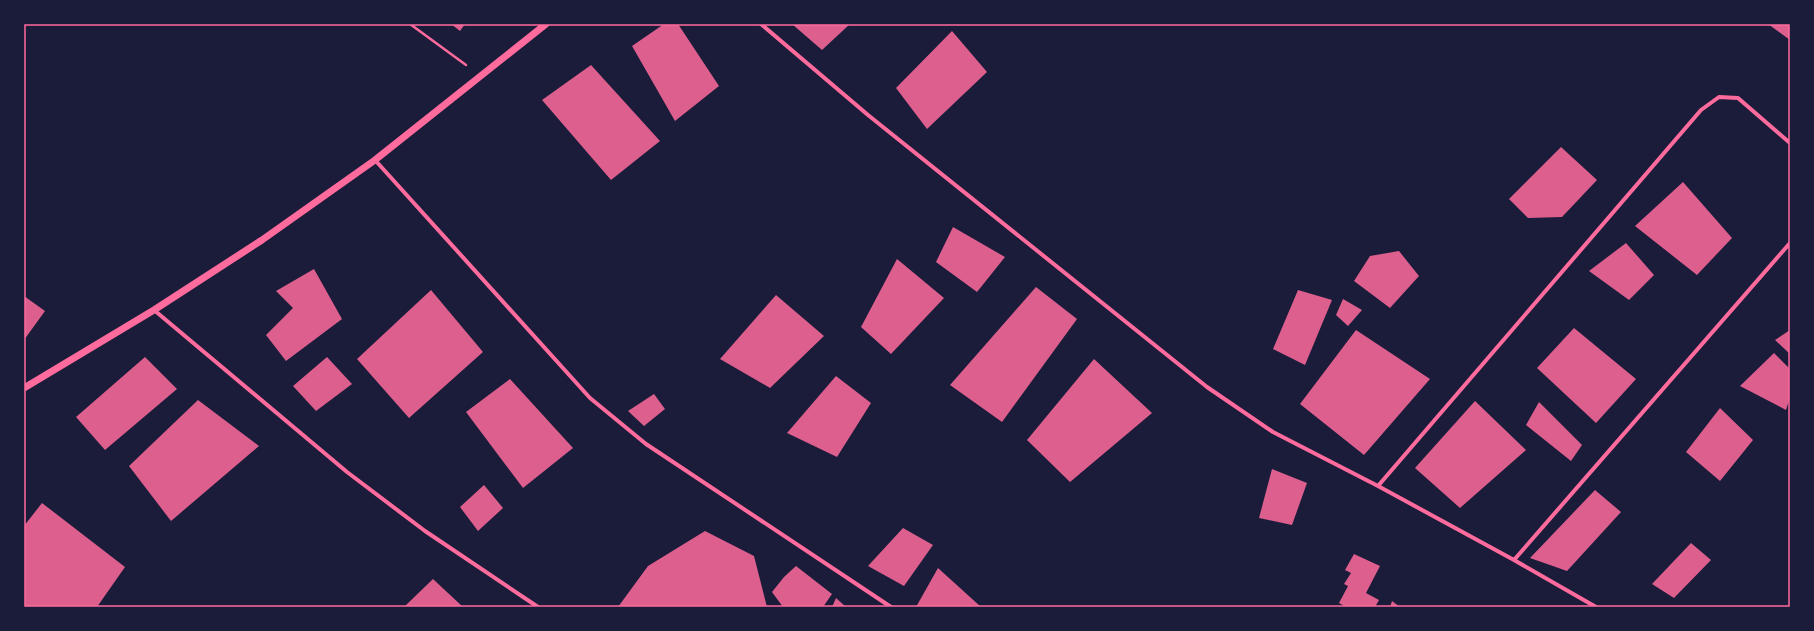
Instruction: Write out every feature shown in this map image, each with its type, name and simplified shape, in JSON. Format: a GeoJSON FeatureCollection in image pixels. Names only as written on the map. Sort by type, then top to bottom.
{"type":"FeatureCollection","features":[{"type":"Feature","properties":{"kind":"street"},"geometry":{"type":"LineString","coordinates":[[24,388],[154,310],[262,240],[375,160],[546,24]]}},
{"type":"Feature","properties":{"kind":"street"},"geometry":{"type":"LineString","coordinates":[[761,24],[868,115],[1207,387],[1273,432],[1378,486],[1514,560],[1596,607]]}},
{"type":"Feature","properties":{"kind":"street"},"geometry":{"type":"LineString","coordinates":[[1378,486],[1701,110],[1719,97],[1738,98],[1790,143]]}},
{"type":"Feature","properties":{"kind":"street"},"geometry":{"type":"LineString","coordinates":[[375,160],[590,398],[652,448],[892,607]]}},
{"type":"Feature","properties":{"kind":"street"},"geometry":{"type":"LineString","coordinates":[[1514,560],[1790,243]]}},
{"type":"Feature","properties":{"kind":"street"},"geometry":{"type":"LineString","coordinates":[[154,310],[347,472],[425,531],[538,607]]}},
{"type":"Feature","properties":{"kind":"path"},"geometry":{"type":"LineString","coordinates":[[410,24],[480,76]]}},
{"type":"Feature","properties":{"kind":"building"},"geometry":{"type":"Polygon","coordinates":[[[451,24],[465,24],[460,31],[451,24]]]}},
{"type":"Feature","properties":{"kind":"building"},"geometry":{"type":"Polygon","coordinates":[[[664,24],[678,24],[719,86],[675,121],[632,46],[664,24]]]}},
{"type":"Feature","properties":{"kind":"building"},"geometry":{"type":"Polygon","coordinates":[[[792,24],[850,24],[822,50],[792,24]]]}},
{"type":"Feature","properties":{"kind":"building"},"geometry":{"type":"Polygon","coordinates":[[[1768,24],[1790,24],[1790,40],[1768,24]]]}},
{"type":"Feature","properties":{"kind":"building"},"geometry":{"type":"Polygon","coordinates":[[[952,31],[987,72],[927,129],[896,88],[952,31]]]}},
{"type":"Feature","properties":{"kind":"building"},"geometry":{"type":"Polygon","coordinates":[[[591,65],[660,141],[611,180],[542,100],[591,65]]]}},
{"type":"Feature","properties":{"kind":"building"},"geometry":{"type":"Polygon","coordinates":[[[1561,147],[1597,180],[1562,217],[1528,218],[1509,199],[1561,147]]]}},
{"type":"Feature","properties":{"kind":"building"},"geometry":{"type":"Polygon","coordinates":[[[1683,182],[1732,238],[1697,275],[1635,226],[1683,182]]]}},
{"type":"Feature","properties":{"kind":"building"},"geometry":{"type":"Polygon","coordinates":[[[953,227],[1005,257],[977,292],[936,262],[953,227]]]}},
{"type":"Feature","properties":{"kind":"building"},"geometry":{"type":"Polygon","coordinates":[[[1626,243],[1654,275],[1629,300],[1589,271],[1626,243]]]}},
{"type":"Feature","properties":{"kind":"building"},"geometry":{"type":"Polygon","coordinates":[[[1399,251],[1419,276],[1390,308],[1354,281],[1370,256],[1399,251]]]}},
{"type":"Feature","properties":{"kind":"building"},"geometry":{"type":"Polygon","coordinates":[[[897,259],[944,298],[891,354],[861,327],[897,259]]]}},
{"type":"Feature","properties":{"kind":"building"},"geometry":{"type":"Polygon","coordinates":[[[314,269],[342,319],[286,361],[266,335],[293,308],[276,291],[314,269]]]}},
{"type":"Feature","properties":{"kind":"building"},"geometry":{"type":"Polygon","coordinates":[[[1036,287],[1077,319],[1002,422],[950,385],[1036,287]]]}},
{"type":"Feature","properties":{"kind":"building"},"geometry":{"type":"Polygon","coordinates":[[[431,290],[483,352],[409,418],[357,359],[431,290]]]}},
{"type":"Feature","properties":{"kind":"building"},"geometry":{"type":"Polygon","coordinates":[[[1298,290],[1332,300],[1305,365],[1273,349],[1298,290]]]}},
{"type":"Feature","properties":{"kind":"building"},"geometry":{"type":"Polygon","coordinates":[[[776,295],[824,336],[770,388],[720,359],[776,295]]]}},
{"type":"Feature","properties":{"kind":"building"},"geometry":{"type":"Polygon","coordinates":[[[24,296],[45,311],[24,340],[24,296]]]}},
{"type":"Feature","properties":{"kind":"building"},"geometry":{"type":"Polygon","coordinates":[[[1343,299],[1362,310],[1348,326],[1336,315],[1343,299]]]}},
{"type":"Feature","properties":{"kind":"building"},"geometry":{"type":"Polygon","coordinates":[[[1574,328],[1636,379],[1596,423],[1537,368],[1574,328]]]}},
{"type":"Feature","properties":{"kind":"building"},"geometry":{"type":"Polygon","coordinates":[[[1356,330],[1430,379],[1364,455],[1300,404],[1356,330]]]}},
{"type":"Feature","properties":{"kind":"building"},"geometry":{"type":"Polygon","coordinates":[[[1790,330],[1790,354],[1775,340],[1790,330]]]}},
{"type":"Feature","properties":{"kind":"building"},"geometry":{"type":"Polygon","coordinates":[[[1774,353],[1790,369],[1790,397],[1786,410],[1740,386],[1774,353]]]}},
{"type":"Feature","properties":{"kind":"building"},"geometry":{"type":"Polygon","coordinates":[[[145,357],[177,389],[105,450],[76,417],[145,357]]]}},
{"type":"Feature","properties":{"kind":"building"},"geometry":{"type":"Polygon","coordinates":[[[327,357],[352,384],[316,411],[293,386],[327,357]]]}},
{"type":"Feature","properties":{"kind":"building"},"geometry":{"type":"Polygon","coordinates":[[[1094,359],[1152,413],[1070,482],[1027,440],[1094,359]]]}},
{"type":"Feature","properties":{"kind":"building"},"geometry":{"type":"Polygon","coordinates":[[[836,376],[871,403],[837,457],[787,433],[836,376]]]}},
{"type":"Feature","properties":{"kind":"building"},"geometry":{"type":"Polygon","coordinates":[[[510,379],[573,448],[523,488],[466,412],[510,379]]]}},
{"type":"Feature","properties":{"kind":"building"},"geometry":{"type":"Polygon","coordinates":[[[654,394],[665,409],[644,426],[628,411],[654,394]]]}},
{"type":"Feature","properties":{"kind":"building"},"geometry":{"type":"Polygon","coordinates":[[[198,400],[259,446],[171,521],[129,466],[198,400]]]}},
{"type":"Feature","properties":{"kind":"building"},"geometry":{"type":"Polygon","coordinates":[[[1475,401],[1526,450],[1460,508],[1415,468],[1475,401]]]}},
{"type":"Feature","properties":{"kind":"building"},"geometry":{"type":"Polygon","coordinates":[[[1539,402],[1582,445],[1571,461],[1526,425],[1539,402]]]}},
{"type":"Feature","properties":{"kind":"building"},"geometry":{"type":"Polygon","coordinates":[[[1720,408],[1753,440],[1720,481],[1686,452],[1720,408]]]}},
{"type":"Feature","properties":{"kind":"building"},"geometry":{"type":"Polygon","coordinates":[[[1272,469],[1307,483],[1292,525],[1259,518],[1272,469]]]}},
{"type":"Feature","properties":{"kind":"building"},"geometry":{"type":"Polygon","coordinates":[[[484,485],[503,508],[478,531],[460,507],[484,485]]]}},
{"type":"Feature","properties":{"kind":"building"},"geometry":{"type":"Polygon","coordinates":[[[1595,490],[1621,512],[1567,571],[1530,558],[1595,490]]]}},
{"type":"Feature","properties":{"kind":"building"},"geometry":{"type":"Polygon","coordinates":[[[42,503],[125,567],[97,607],[24,607],[24,526],[42,503]]]}},
{"type":"Feature","properties":{"kind":"building"},"geometry":{"type":"Polygon","coordinates":[[[903,528],[933,545],[904,586],[868,566],[903,528]]]}},
{"type":"Feature","properties":{"kind":"building"},"geometry":{"type":"Polygon","coordinates":[[[705,531],[754,556],[767,607],[618,607],[648,566],[705,531]]]}},
{"type":"Feature","properties":{"kind":"building"},"geometry":{"type":"Polygon","coordinates":[[[1691,543],[1711,560],[1674,598],[1652,584],[1691,543]]]}},
{"type":"Feature","properties":{"kind":"building"},"geometry":{"type":"Polygon","coordinates":[[[1354,554],[1380,566],[1366,593],[1379,600],[1375,607],[1346,607],[1339,603],[1348,586],[1344,584],[1351,573],[1345,570],[1354,554]]]}},
{"type":"Feature","properties":{"kind":"building"},"geometry":{"type":"Polygon","coordinates":[[[796,566],[832,594],[823,607],[783,607],[772,592],[784,577],[796,566]]]}},
{"type":"Feature","properties":{"kind":"building"},"geometry":{"type":"Polygon","coordinates":[[[938,568],[981,607],[916,607],[938,568]]]}},
{"type":"Feature","properties":{"kind":"building"},"geometry":{"type":"Polygon","coordinates":[[[433,579],[463,607],[404,607],[433,579]]]}},
{"type":"Feature","properties":{"kind":"building"},"geometry":{"type":"Polygon","coordinates":[[[836,598],[846,607],[832,607],[836,598]]]}},
{"type":"Feature","properties":{"kind":"building"},"geometry":{"type":"Polygon","coordinates":[[[1392,601],[1400,607],[1390,607],[1392,601]]]}}]}
